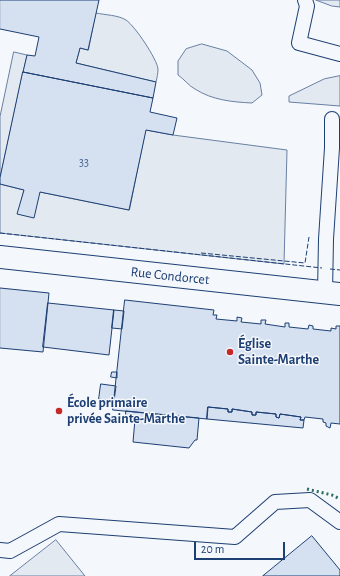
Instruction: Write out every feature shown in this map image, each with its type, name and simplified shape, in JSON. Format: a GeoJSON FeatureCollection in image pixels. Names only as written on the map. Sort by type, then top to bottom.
{"type":"FeatureCollection","features":[{"type":"Feature","properties":{"kind":"street","name":"Rue Condorcet"},"geometry":{"type":"LineString","coordinates":[[0,257],[332,294]]}},
{"type":"Feature","properties":{"kind":"lane"},"geometry":{"type":"LineString","coordinates":[[305,0],[306,6],[299,43],[340,54]]}},
{"type":"Feature","properties":{"kind":"lane"},"geometry":{"type":"LineString","coordinates":[[332,119],[332,148],[326,239],[332,294]]}},
{"type":"Feature","properties":{"kind":"lane"},"geometry":{"type":"LineString","coordinates":[[0,550],[10,551],[59,524],[235,537],[274,502],[310,500],[340,522]]}},
{"type":"Feature","properties":{"kind":"shaded area"},"geometry":{"type":"Polygon","coordinates":[[[316,0],[340,0],[340,7],[332,6],[316,0]]]}},
{"type":"Feature","properties":{"kind":"shaded area"},"geometry":{"type":"Polygon","coordinates":[[[96,13],[123,18],[130,23],[150,51],[157,64],[158,71],[156,82],[76,63],[80,48],[88,50],[96,13]]]}},
{"type":"Feature","properties":{"kind":"shaded area"},"geometry":{"type":"Polygon","coordinates":[[[202,44],[227,51],[252,70],[260,83],[262,95],[252,103],[215,98],[202,93],[178,75],[178,61],[186,49],[202,44]]]}},
{"type":"Feature","properties":{"kind":"shaded area"},"geometry":{"type":"Polygon","coordinates":[[[14,52],[27,55],[0,178],[0,117],[14,52]]]}},
{"type":"Feature","properties":{"kind":"shaded area"},"geometry":{"type":"Polygon","coordinates":[[[340,76],[340,106],[289,102],[289,96],[324,79],[340,76]]]}},
{"type":"Feature","properties":{"kind":"shaded area"},"geometry":{"type":"Polygon","coordinates":[[[146,130],[287,150],[284,264],[0,233],[0,184],[24,190],[18,214],[40,192],[129,210],[146,130]]]}},
{"type":"Feature","properties":{"kind":"shaded area"},"geometry":{"type":"Polygon","coordinates":[[[56,540],[85,576],[10,576],[56,540]]]}},
{"type":"Feature","properties":{"kind":"building"},"geometry":{"type":"Polygon","coordinates":[[[0,0],[99,0],[88,50],[80,48],[76,63],[156,82],[153,98],[23,72],[27,55],[35,56],[39,37],[0,29],[0,0]]]}},
{"type":"Feature","properties":{"kind":"building"},"geometry":{"type":"Polygon","coordinates":[[[23,72],[153,98],[150,112],[177,118],[173,135],[146,130],[129,210],[40,192],[34,218],[17,214],[24,190],[0,184],[0,178],[23,72]]]}},
{"type":"Feature","properties":{"kind":"building"},"geometry":{"type":"Polygon","coordinates":[[[0,288],[49,293],[43,352],[0,348],[0,288]]]}},
{"type":"Feature","properties":{"kind":"building","name":"Église Sainte-Marthe"},"geometry":{"type":"Polygon","coordinates":[[[125,300],[214,310],[213,315],[217,315],[216,319],[237,321],[237,317],[242,318],[241,322],[261,324],[261,320],[266,320],[265,324],[285,327],[285,323],[289,323],[289,327],[308,329],[309,325],[313,326],[313,329],[331,331],[331,328],[336,329],[336,326],[340,326],[340,424],[331,423],[330,428],[326,426],[323,419],[305,417],[304,420],[300,420],[301,417],[280,414],[279,418],[276,417],[276,414],[256,412],[256,415],[252,415],[252,412],[232,409],[232,412],[228,412],[228,409],[208,407],[207,419],[113,410],[125,300]]]}},
{"type":"Feature","properties":{"kind":"building"},"geometry":{"type":"Polygon","coordinates":[[[48,303],[114,310],[109,355],[43,347],[48,303]]]}},
{"type":"Feature","properties":{"kind":"building"},"geometry":{"type":"Polygon","coordinates":[[[114,310],[124,311],[122,329],[112,328],[114,310]]]}},
{"type":"Feature","properties":{"kind":"building"},"geometry":{"type":"Polygon","coordinates":[[[112,372],[117,372],[117,378],[111,377],[112,372]]]}},
{"type":"Feature","properties":{"kind":"building"},"geometry":{"type":"Polygon","coordinates":[[[101,384],[116,386],[114,401],[99,399],[101,384]]]}},
{"type":"Feature","properties":{"kind":"building"},"geometry":{"type":"Polygon","coordinates":[[[208,407],[228,409],[228,412],[232,412],[232,409],[252,412],[252,415],[256,415],[256,412],[276,414],[276,417],[279,418],[280,414],[301,417],[300,420],[304,420],[303,428],[207,419],[208,407]]]}},
{"type":"Feature","properties":{"kind":"building"},"geometry":{"type":"Polygon","coordinates":[[[126,411],[199,418],[197,440],[195,440],[189,448],[133,442],[135,419],[126,418],[126,411]]]}},
{"type":"Feature","properties":{"kind":"building"},"geometry":{"type":"Polygon","coordinates":[[[312,536],[340,570],[340,576],[263,576],[312,536]]]}},
{"type":"Feature","properties":{"kind":"hedge"},"geometry":{"type":"LineString","coordinates":[[307,489],[332,495],[340,499]]}},
{"type":"Feature","properties":{"kind":"fence"},"geometry":{"type":"LineString","coordinates":[[0,233],[322,268]]}},
{"type":"Feature","properties":{"kind":"fence"},"geometry":{"type":"LineString","coordinates":[[201,253],[305,263],[309,237]]}},
{"type":"Feature","properties":{"kind":"fence"},"geometry":{"type":"LineString","coordinates":[[330,269],[340,270]]}},
{"type":"Feature","properties":{"kind":"place","name":"Église Sainte-Marthe"},"geometry":{"type":"Point","coordinates":[230,352]}},
{"type":"Feature","properties":{"kind":"place","name":"École primaire privée Sainte-Marthe"},"geometry":{"type":"Point","coordinates":[59,411]}}]}
